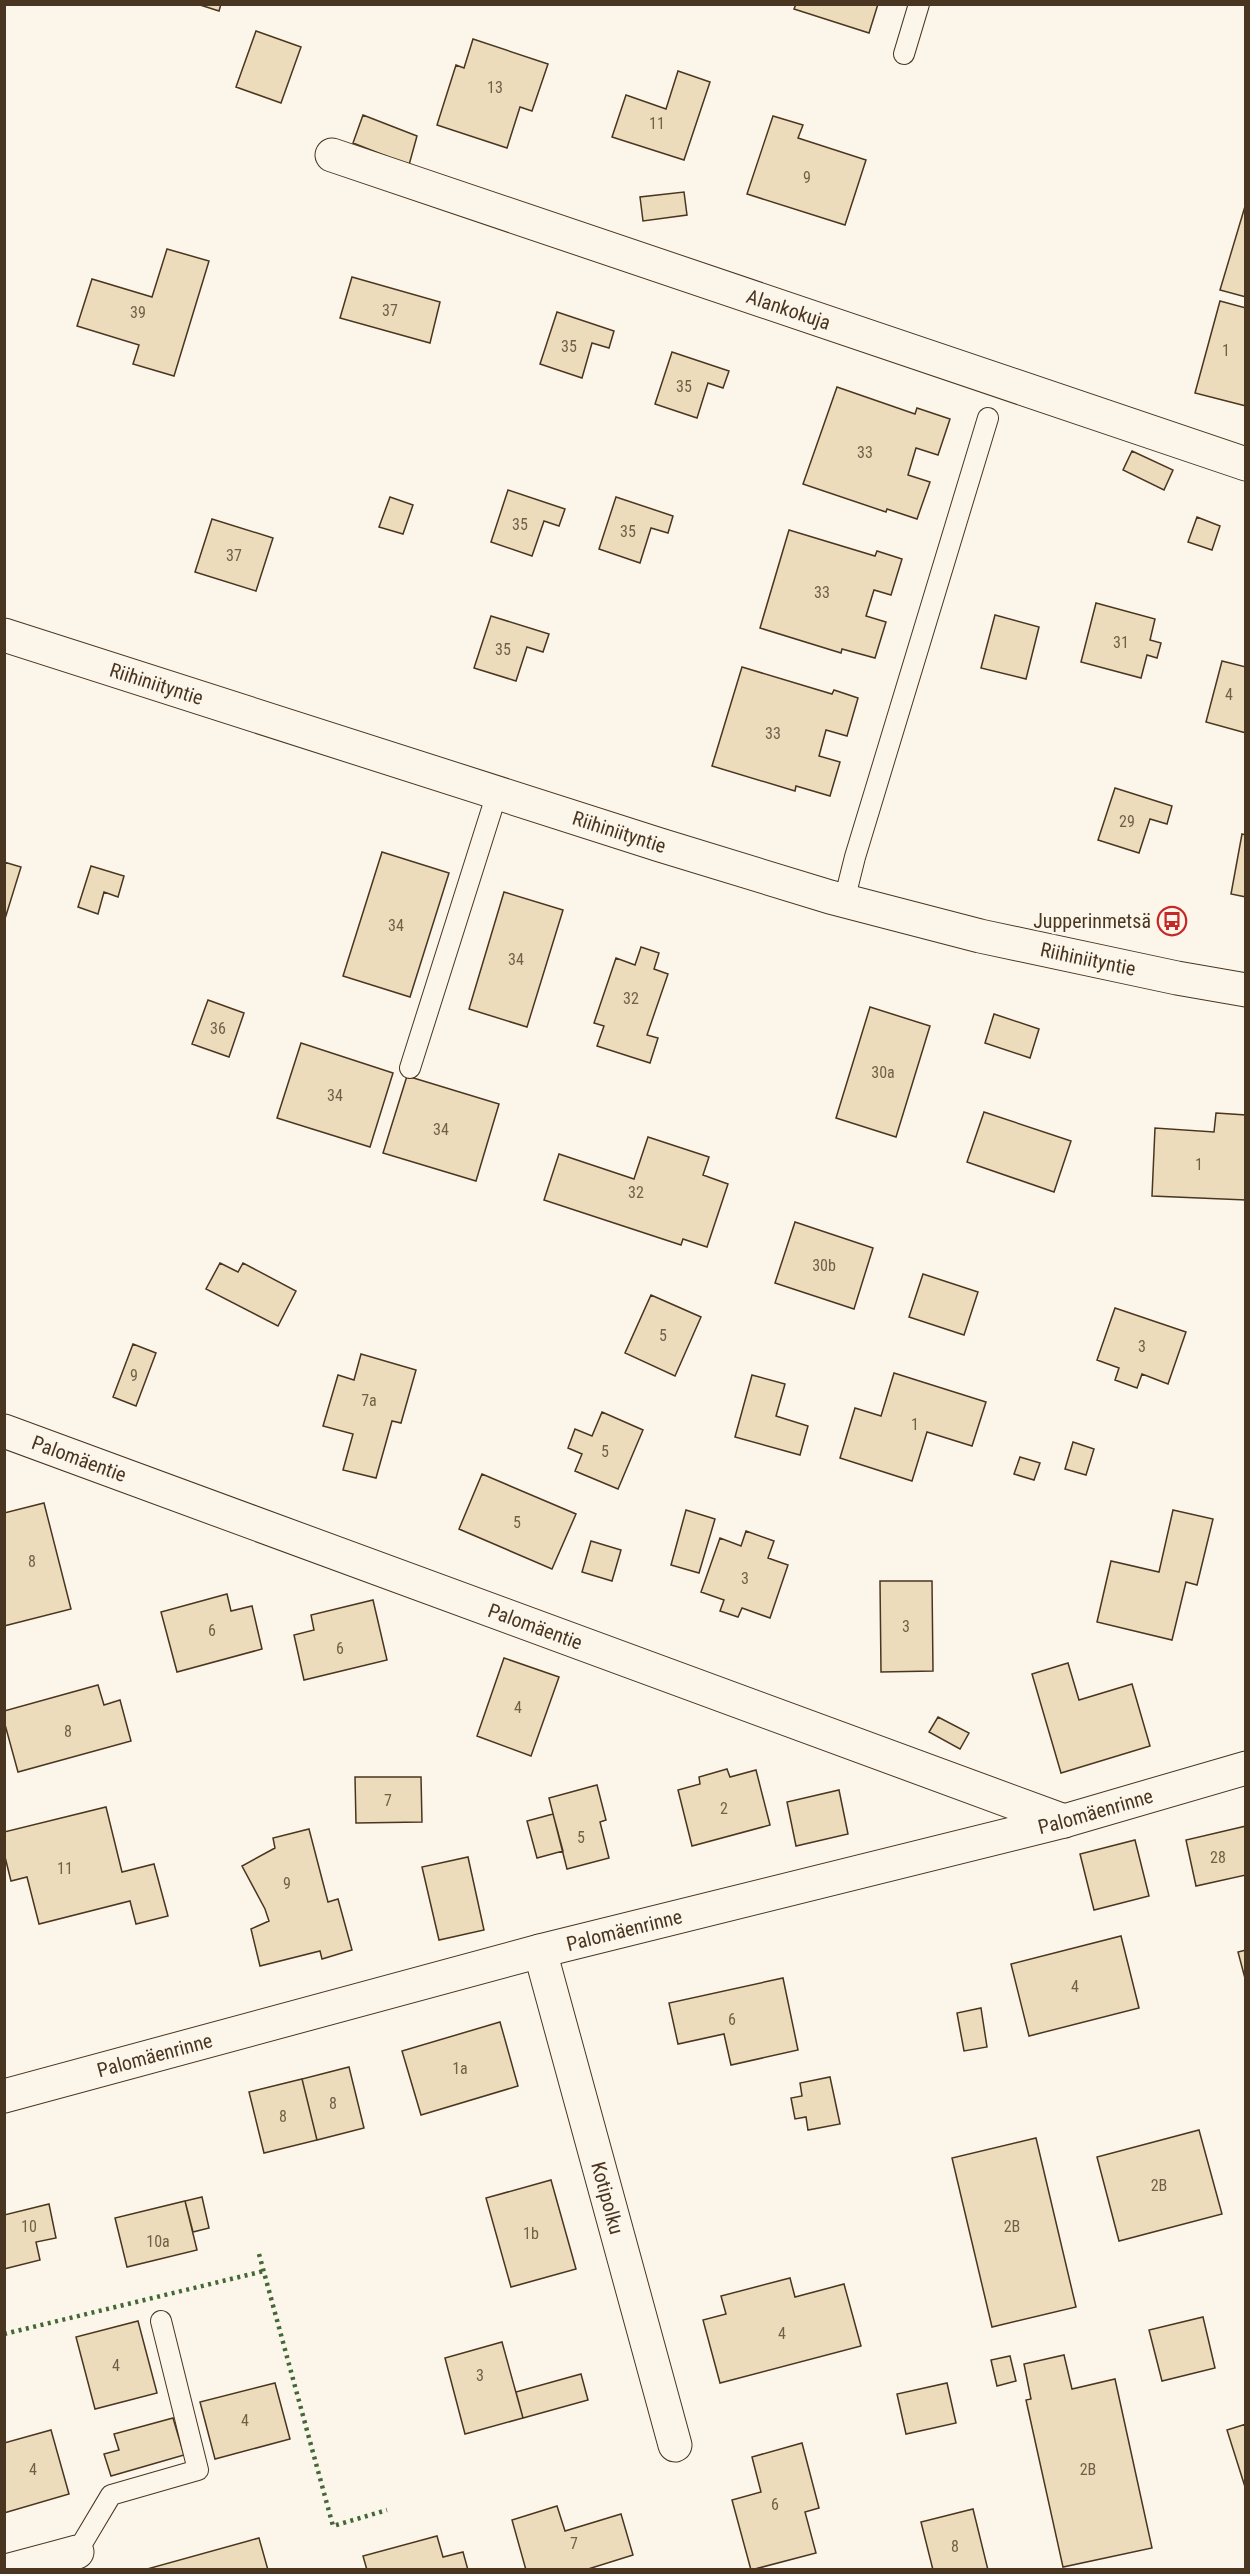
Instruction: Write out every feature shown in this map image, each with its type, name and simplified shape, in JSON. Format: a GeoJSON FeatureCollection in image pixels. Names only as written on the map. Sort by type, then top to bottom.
{"type":"FeatureCollection","features":[{"type":"Feature","properties":{"kind":"street","name":"Alankokuja"},"geometry":{"type":"LineString","coordinates":[[332,154],[1245,464]]}},
{"type":"Feature","properties":{"kind":"street","name":"Riihiniityntie"},"geometry":{"type":"LineString","coordinates":[[4,635],[844,901],[980,936],[1177,978],[1245,990]]}},
{"type":"Feature","properties":{"kind":"street","name":"Palomäentie"},"geometry":{"type":"LineString","coordinates":[[4,1431],[1064,1821]]}},
{"type":"Feature","properties":{"kind":"street","name":"Palomäenrinne"},"geometry":{"type":"LineString","coordinates":[[4,2096],[540,1951],[1064,1821],[1245,1768]]}},
{"type":"Feature","properties":{"kind":"street","name":"Kotipolku"},"geometry":{"type":"LineString","coordinates":[[540,1951],[675,2445]]}},
{"type":"Feature","properties":{"kind":"street"},"geometry":{"type":"LineString","coordinates":[[10,2570],[77,2552]]}},
{"type":"Feature","properties":{"kind":"lane"},"geometry":{"type":"LineString","coordinates":[[904,54],[919,4]]}},
{"type":"Feature","properties":{"kind":"lane"},"geometry":{"type":"LineString","coordinates":[[844,901],[855,857],[988,418]]}},
{"type":"Feature","properties":{"kind":"lane"},"geometry":{"type":"LineString","coordinates":[[410,1068],[497,793]]}},
{"type":"Feature","properties":{"kind":"lane"},"geometry":{"type":"LineString","coordinates":[[77,2552],[111,2495],[198,2470],[161,2321]]}},
{"type":"Feature","properties":{"kind":"building"},"geometry":{"type":"Polygon","coordinates":[[[197,4],[221,4],[219,11],[197,4]]]}},
{"type":"Feature","properties":{"kind":"building"},"geometry":{"type":"Polygon","coordinates":[[[796,4],[878,4],[869,33],[794,9],[796,4]]]}},
{"type":"Feature","properties":{"kind":"building"},"geometry":{"type":"Polygon","coordinates":[[[256,31],[301,47],[281,103],[236,87],[256,31]]]}},
{"type":"Feature","properties":{"kind":"building"},"geometry":{"type":"Polygon","coordinates":[[[473,39],[548,64],[532,111],[520,107],[507,148],[437,125],[456,65],[464,68],[473,39]]]}},
{"type":"Feature","properties":{"kind":"building"},"geometry":{"type":"Polygon","coordinates":[[[678,71],[710,82],[684,160],[612,137],[626,95],[666,109],[678,71]]]}},
{"type":"Feature","properties":{"kind":"building"},"geometry":{"type":"Polygon","coordinates":[[[363,115],[417,136],[409,165],[353,143],[363,115]]]}},
{"type":"Feature","properties":{"kind":"building"},"geometry":{"type":"Polygon","coordinates":[[[773,116],[803,125],[798,138],[866,160],[845,225],[747,194],[773,116]]]}},
{"type":"Feature","properties":{"kind":"building"},"geometry":{"type":"Polygon","coordinates":[[[684,192],[687,215],[643,221],[640,197],[684,192]]]}},
{"type":"Feature","properties":{"kind":"building"},"geometry":{"type":"Polygon","coordinates":[[[1246,203],[1246,297],[1220,290],[1246,203]]]}},
{"type":"Feature","properties":{"kind":"building"},"geometry":{"type":"Polygon","coordinates":[[[167,249],[209,261],[174,376],[133,364],[139,345],[77,326],[92,279],[152,297],[167,249]]]}},
{"type":"Feature","properties":{"kind":"building"},"geometry":{"type":"Polygon","coordinates":[[[352,277],[440,302],[430,343],[340,318],[352,277]]]}},
{"type":"Feature","properties":{"kind":"building"},"geometry":{"type":"Polygon","coordinates":[[[1220,301],[1246,308],[1246,406],[1195,393],[1220,301]]]}},
{"type":"Feature","properties":{"kind":"building"},"geometry":{"type":"Polygon","coordinates":[[[557,312],[614,331],[609,348],[592,343],[582,378],[540,364],[557,312]]]}},
{"type":"Feature","properties":{"kind":"building"},"geometry":{"type":"Polygon","coordinates":[[[672,352],[729,371],[723,388],[708,383],[697,418],[655,404],[672,352]]]}},
{"type":"Feature","properties":{"kind":"building"},"geometry":{"type":"Polygon","coordinates":[[[837,387],[915,414],[917,408],[950,419],[938,455],[916,448],[908,475],[930,482],[917,519],[887,509],[886,512],[803,484],[837,387]]]}},
{"type":"Feature","properties":{"kind":"building"},"geometry":{"type":"Polygon","coordinates":[[[1132,451],[1173,470],[1164,490],[1123,470],[1132,451]]]}},
{"type":"Feature","properties":{"kind":"building"},"geometry":{"type":"Polygon","coordinates":[[[508,490],[565,509],[559,526],[544,521],[532,556],[491,542],[508,490]]]}},
{"type":"Feature","properties":{"kind":"building"},"geometry":{"type":"Polygon","coordinates":[[[390,497],[413,505],[403,534],[379,527],[390,497]]]}},
{"type":"Feature","properties":{"kind":"building"},"geometry":{"type":"Polygon","coordinates":[[[616,497],[673,516],[668,533],[651,528],[640,563],[599,549],[616,497]]]}},
{"type":"Feature","properties":{"kind":"building"},"geometry":{"type":"Polygon","coordinates":[[[1197,517],[1220,526],[1212,550],[1188,542],[1197,517]]]}},
{"type":"Feature","properties":{"kind":"building"},"geometry":{"type":"Polygon","coordinates":[[[212,519],[273,538],[256,591],[195,572],[212,519]]]}},
{"type":"Feature","properties":{"kind":"building"},"geometry":{"type":"Polygon","coordinates":[[[789,530],[875,556],[877,551],[902,559],[891,595],[874,590],[866,616],[886,622],[875,658],[842,649],[841,653],[760,628],[789,530]]]}},
{"type":"Feature","properties":{"kind":"building"},"geometry":{"type":"Polygon","coordinates":[[[1096,603],[1155,619],[1150,640],[1161,643],[1157,658],[1147,655],[1141,678],[1081,662],[1096,603]]]}},
{"type":"Feature","properties":{"kind":"building"},"geometry":{"type":"Polygon","coordinates":[[[995,615],[1039,627],[1026,679],[981,668],[995,615]]]}},
{"type":"Feature","properties":{"kind":"building"},"geometry":{"type":"Polygon","coordinates":[[[491,616],[549,634],[543,652],[527,647],[516,681],[474,668],[491,616]]]}},
{"type":"Feature","properties":{"kind":"building"},"geometry":{"type":"Polygon","coordinates":[[[1222,661],[1246,667],[1246,733],[1206,722],[1222,661]]]}},
{"type":"Feature","properties":{"kind":"building"},"geometry":{"type":"Polygon","coordinates":[[[742,667],[832,694],[834,690],[858,698],[847,736],[826,730],[819,756],[840,762],[830,796],[796,786],[795,791],[712,766],[742,667]]]}},
{"type":"Feature","properties":{"kind":"building"},"geometry":{"type":"Polygon","coordinates":[[[1115,788],[1172,806],[1167,824],[1150,819],[1139,853],[1098,840],[1115,788]]]}},
{"type":"Feature","properties":{"kind":"building"},"geometry":{"type":"Polygon","coordinates":[[[1242,834],[1246,835],[1246,897],[1231,894],[1242,834]]]}},
{"type":"Feature","properties":{"kind":"building"},"geometry":{"type":"Polygon","coordinates":[[[382,852],[449,873],[410,997],[343,976],[382,852]]]}},
{"type":"Feature","properties":{"kind":"building"},"geometry":{"type":"Polygon","coordinates":[[[4,862],[21,867],[4,922],[4,862]]]}},
{"type":"Feature","properties":{"kind":"building"},"geometry":{"type":"Polygon","coordinates":[[[91,866],[124,876],[118,897],[104,892],[98,914],[78,907],[91,866]]]}},
{"type":"Feature","properties":{"kind":"building"},"geometry":{"type":"Polygon","coordinates":[[[504,892],[563,910],[527,1027],[469,1009],[504,892]]]}},
{"type":"Feature","properties":{"kind":"building"},"geometry":{"type":"Polygon","coordinates":[[[641,947],[659,953],[654,969],[668,974],[647,1035],[658,1038],[650,1063],[597,1046],[604,1026],[594,1023],[616,958],[635,965],[641,947]]]}},
{"type":"Feature","properties":{"kind":"building"},"geometry":{"type":"Polygon","coordinates":[[[208,1000],[244,1013],[229,1057],[192,1044],[208,1000]]]}},
{"type":"Feature","properties":{"kind":"building"},"geometry":{"type":"Polygon","coordinates":[[[870,1007],[930,1026],[896,1137],[836,1118],[870,1007]]]}},
{"type":"Feature","properties":{"kind":"building"},"geometry":{"type":"Polygon","coordinates":[[[994,1014],[1039,1029],[1030,1058],[985,1043],[994,1014]]]}},
{"type":"Feature","properties":{"kind":"building"},"geometry":{"type":"Polygon","coordinates":[[[301,1043],[393,1073],[370,1147],[277,1118],[301,1043]]]}},
{"type":"Feature","properties":{"kind":"building"},"geometry":{"type":"Polygon","coordinates":[[[407,1076],[499,1104],[476,1181],[383,1153],[407,1076]]]}},
{"type":"Feature","properties":{"kind":"building"},"geometry":{"type":"Polygon","coordinates":[[[984,1112],[1071,1141],[1054,1192],[967,1162],[984,1112]]]}},
{"type":"Feature","properties":{"kind":"building"},"geometry":{"type":"Polygon","coordinates":[[[1216,1113],[1246,1115],[1246,1200],[1152,1196],[1155,1128],[1214,1132],[1216,1113]]]}},
{"type":"Feature","properties":{"kind":"building"},"geometry":{"type":"Polygon","coordinates":[[[648,1137],[709,1157],[703,1175],[728,1184],[707,1247],[683,1239],[681,1245],[544,1200],[559,1154],[634,1179],[648,1137]]]}},
{"type":"Feature","properties":{"kind":"building"},"geometry":{"type":"Polygon","coordinates":[[[795,1222],[873,1248],[854,1309],[775,1283],[795,1222]]]}},
{"type":"Feature","properties":{"kind":"building"},"geometry":{"type":"Polygon","coordinates":[[[220,1263],[238,1272],[243,1263],[296,1291],[278,1326],[206,1289],[220,1263]]]}},
{"type":"Feature","properties":{"kind":"building"},"geometry":{"type":"Polygon","coordinates":[[[923,1274],[978,1292],[964,1335],[909,1317],[923,1274]]]}},
{"type":"Feature","properties":{"kind":"building"},"geometry":{"type":"Polygon","coordinates":[[[651,1295],[701,1317],[675,1376],[625,1353],[651,1295]]]}},
{"type":"Feature","properties":{"kind":"building"},"geometry":{"type":"Polygon","coordinates":[[[1115,1308],[1186,1332],[1168,1384],[1142,1374],[1137,1388],[1115,1380],[1119,1368],[1097,1360],[1115,1308]]]}},
{"type":"Feature","properties":{"kind":"building"},"geometry":{"type":"Polygon","coordinates":[[[133,1344],[156,1353],[136,1406],[113,1397],[133,1344]]]}},
{"type":"Feature","properties":{"kind":"building"},"geometry":{"type":"Polygon","coordinates":[[[361,1354],[416,1370],[401,1423],[392,1421],[376,1478],[343,1470],[353,1434],[323,1426],[338,1375],[354,1380],[361,1354]]]}},
{"type":"Feature","properties":{"kind":"building"},"geometry":{"type":"Polygon","coordinates":[[[894,1373],[986,1402],[972,1446],[927,1432],[912,1481],[840,1458],[855,1408],[881,1416],[894,1373]]]}},
{"type":"Feature","properties":{"kind":"building"},"geometry":{"type":"Polygon","coordinates":[[[752,1375],[785,1384],[776,1416],[808,1426],[800,1455],[735,1437],[752,1375]]]}},
{"type":"Feature","properties":{"kind":"building"},"geometry":{"type":"Polygon","coordinates":[[[602,1412],[643,1430],[618,1489],[575,1471],[582,1454],[568,1448],[575,1429],[592,1436],[602,1412]]]}},
{"type":"Feature","properties":{"kind":"building"},"geometry":{"type":"Polygon","coordinates":[[[1073,1442],[1094,1449],[1086,1475],[1065,1469],[1073,1442]]]}},
{"type":"Feature","properties":{"kind":"building"},"geometry":{"type":"Polygon","coordinates":[[[1020,1457],[1040,1463],[1034,1480],[1014,1474],[1020,1457]]]}},
{"type":"Feature","properties":{"kind":"building"},"geometry":{"type":"Polygon","coordinates":[[[482,1474],[576,1514],[552,1569],[459,1529],[482,1474]]]}},
{"type":"Feature","properties":{"kind":"building"},"geometry":{"type":"Polygon","coordinates":[[[44,1503],[71,1609],[4,1626],[4,1513],[44,1503]]]}},
{"type":"Feature","properties":{"kind":"building"},"geometry":{"type":"Polygon","coordinates":[[[686,1510],[715,1519],[699,1573],[671,1565],[686,1510]]]}},
{"type":"Feature","properties":{"kind":"building"},"geometry":{"type":"Polygon","coordinates":[[[1173,1510],[1213,1519],[1197,1585],[1186,1582],[1172,1640],[1097,1622],[1111,1561],[1159,1572],[1173,1510]]]}},
{"type":"Feature","properties":{"kind":"building"},"geometry":{"type":"Polygon","coordinates":[[[746,1531],[774,1541],[768,1558],[788,1565],[770,1618],[742,1608],[738,1617],[720,1611],[724,1600],[701,1592],[720,1538],[741,1546],[746,1531]]]}},
{"type":"Feature","properties":{"kind":"building"},"geometry":{"type":"Polygon","coordinates":[[[591,1541],[621,1550],[612,1581],[582,1572],[591,1541]]]}},
{"type":"Feature","properties":{"kind":"building"},"geometry":{"type":"Polygon","coordinates":[[[880,1581],[932,1581],[933,1671],[881,1672],[880,1581]]]}},
{"type":"Feature","properties":{"kind":"building"},"geometry":{"type":"Polygon","coordinates":[[[227,1594],[231,1611],[252,1606],[262,1649],[177,1672],[161,1612],[227,1594]]]}},
{"type":"Feature","properties":{"kind":"building"},"geometry":{"type":"Polygon","coordinates":[[[373,1600],[387,1660],[304,1680],[294,1635],[314,1630],[311,1615],[373,1600]]]}},
{"type":"Feature","properties":{"kind":"building"},"geometry":{"type":"Polygon","coordinates":[[[504,1658],[559,1677],[531,1756],[477,1736],[504,1658]]]}},
{"type":"Feature","properties":{"kind":"building"},"geometry":{"type":"Polygon","coordinates":[[[1068,1663],[1079,1700],[1132,1684],[1150,1746],[1061,1773],[1032,1674],[1068,1663]]]}},
{"type":"Feature","properties":{"kind":"building"},"geometry":{"type":"Polygon","coordinates":[[[98,1685],[104,1705],[120,1700],[131,1741],[18,1772],[4,1721],[4,1711],[98,1685]]]}},
{"type":"Feature","properties":{"kind":"building"},"geometry":{"type":"Polygon","coordinates":[[[938,1717],[969,1733],[960,1749],[929,1732],[938,1717]]]}},
{"type":"Feature","properties":{"kind":"building"},"geometry":{"type":"Polygon","coordinates":[[[727,1769],[730,1777],[756,1770],[770,1825],[692,1846],[678,1790],[700,1784],[699,1777],[727,1769]]]}},
{"type":"Feature","properties":{"kind":"building"},"geometry":{"type":"Polygon","coordinates":[[[355,1777],[421,1777],[422,1822],[356,1823],[355,1777]]]}},
{"type":"Feature","properties":{"kind":"building"},"geometry":{"type":"Polygon","coordinates":[[[597,1785],[606,1820],[600,1822],[609,1858],[567,1869],[549,1798],[597,1785]]]}},
{"type":"Feature","properties":{"kind":"building"},"geometry":{"type":"Polygon","coordinates":[[[839,1790],[848,1834],[796,1846],[787,1802],[839,1790]]]}},
{"type":"Feature","properties":{"kind":"building"},"geometry":{"type":"Polygon","coordinates":[[[106,1807],[122,1872],[154,1864],[168,1916],[136,1924],[130,1901],[39,1924],[27,1877],[11,1881],[4,1853],[4,1832],[106,1807]]]}},
{"type":"Feature","properties":{"kind":"building"},"geometry":{"type":"Polygon","coordinates":[[[553,1814],[563,1851],[537,1858],[527,1821],[553,1814]]]}},
{"type":"Feature","properties":{"kind":"building"},"geometry":{"type":"Polygon","coordinates":[[[1246,1826],[1246,1875],[1196,1886],[1186,1840],[1246,1826]]]}},
{"type":"Feature","properties":{"kind":"building"},"geometry":{"type":"Polygon","coordinates":[[[309,1829],[328,1902],[338,1899],[352,1950],[322,1959],[320,1951],[260,1966],[251,1929],[269,1921],[242,1866],[275,1848],[273,1838],[309,1829]]]}},
{"type":"Feature","properties":{"kind":"building"},"geometry":{"type":"Polygon","coordinates":[[[1135,1840],[1149,1896],[1094,1910],[1080,1854],[1135,1840]]]}},
{"type":"Feature","properties":{"kind":"building"},"geometry":{"type":"Polygon","coordinates":[[[468,1857],[484,1930],[439,1940],[422,1867],[468,1857]]]}},
{"type":"Feature","properties":{"kind":"building"},"geometry":{"type":"Polygon","coordinates":[[[1121,1936],[1139,2008],[1029,2036],[1011,1964],[1121,1936]]]}},
{"type":"Feature","properties":{"kind":"building"},"geometry":{"type":"Polygon","coordinates":[[[1246,1950],[1246,1982],[1238,1952],[1246,1950]]]}},
{"type":"Feature","properties":{"kind":"building"},"geometry":{"type":"Polygon","coordinates":[[[783,1978],[798,2050],[731,2065],[724,2034],[678,2044],[669,2003],[783,1978]]]}},
{"type":"Feature","properties":{"kind":"building"},"geometry":{"type":"Polygon","coordinates":[[[981,2008],[987,2047],[964,2051],[957,2013],[981,2008]]]}},
{"type":"Feature","properties":{"kind":"building"},"geometry":{"type":"Polygon","coordinates":[[[500,2022],[518,2086],[421,2115],[402,2051],[500,2022]]]}},
{"type":"Feature","properties":{"kind":"building"},"geometry":{"type":"Polygon","coordinates":[[[349,2067],[364,2128],[317,2140],[302,2079],[349,2067]]]}},
{"type":"Feature","properties":{"kind":"building"},"geometry":{"type":"Polygon","coordinates":[[[830,2077],[840,2124],[808,2130],[806,2117],[795,2119],[791,2098],[802,2096],[800,2083],[830,2077]]]}},
{"type":"Feature","properties":{"kind":"building"},"geometry":{"type":"Polygon","coordinates":[[[302,2079],[317,2140],[264,2153],[249,2092],[302,2079]]]}},
{"type":"Feature","properties":{"kind":"building"},"geometry":{"type":"Polygon","coordinates":[[[1199,2130],[1222,2214],[1119,2241],[1097,2157],[1199,2130]]]}},
{"type":"Feature","properties":{"kind":"building"},"geometry":{"type":"Polygon","coordinates":[[[1036,2138],[1076,2307],[992,2327],[952,2158],[1036,2138]]]}},
{"type":"Feature","properties":{"kind":"building"},"geometry":{"type":"Polygon","coordinates":[[[551,2180],[576,2269],[511,2287],[486,2198],[551,2180]]]}},
{"type":"Feature","properties":{"kind":"building"},"geometry":{"type":"Polygon","coordinates":[[[202,2197],[209,2228],[193,2232],[185,2201],[202,2197]]]}},
{"type":"Feature","properties":{"kind":"building"},"geometry":{"type":"Polygon","coordinates":[[[185,2201],[197,2250],[127,2267],[115,2218],[185,2201]]]}},
{"type":"Feature","properties":{"kind":"building"},"geometry":{"type":"Polygon","coordinates":[[[49,2204],[56,2238],[36,2242],[40,2260],[4,2269],[4,2215],[49,2204]]]}},
{"type":"Feature","properties":{"kind":"building"},"geometry":{"type":"Polygon","coordinates":[[[790,2278],[795,2297],[844,2284],[861,2346],[720,2383],[703,2320],[726,2314],[721,2296],[790,2278]]]}},
{"type":"Feature","properties":{"kind":"building"},"geometry":{"type":"Polygon","coordinates":[[[1203,2317],[1215,2368],[1162,2381],[1149,2330],[1203,2317]]]}},
{"type":"Feature","properties":{"kind":"building"},"geometry":{"type":"Polygon","coordinates":[[[138,2321],[157,2393],[95,2409],[76,2337],[138,2321]]]}},
{"type":"Feature","properties":{"kind":"building"},"geometry":{"type":"Polygon","coordinates":[[[502,2342],[523,2418],[465,2434],[445,2358],[502,2342]]]}},
{"type":"Feature","properties":{"kind":"building"},"geometry":{"type":"Polygon","coordinates":[[[1064,2355],[1072,2389],[1115,2379],[1152,2548],[1063,2567],[1026,2400],[1031,2399],[1024,2364],[1064,2355]]]}},
{"type":"Feature","properties":{"kind":"building"},"geometry":{"type":"Polygon","coordinates":[[[1010,2356],[1016,2381],[997,2386],[991,2360],[1010,2356]]]}},
{"type":"Feature","properties":{"kind":"building"},"geometry":{"type":"Polygon","coordinates":[[[581,2374],[588,2400],[523,2418],[516,2392],[581,2374]]]}},
{"type":"Feature","properties":{"kind":"building"},"geometry":{"type":"Polygon","coordinates":[[[275,2383],[290,2439],[215,2459],[200,2402],[275,2383]]]}},
{"type":"Feature","properties":{"kind":"building"},"geometry":{"type":"Polygon","coordinates":[[[947,2383],[956,2423],[906,2434],[897,2394],[947,2383]]]}},
{"type":"Feature","properties":{"kind":"building"},"geometry":{"type":"Polygon","coordinates":[[[173,2418],[184,2455],[111,2476],[104,2454],[119,2450],[114,2434],[173,2418]]]}},
{"type":"Feature","properties":{"kind":"building"},"geometry":{"type":"Polygon","coordinates":[[[1246,2424],[1246,2490],[1227,2430],[1246,2424]]]}},
{"type":"Feature","properties":{"kind":"building"},"geometry":{"type":"Polygon","coordinates":[[[51,2430],[69,2494],[4,2513],[4,2443],[51,2430]]]}},
{"type":"Feature","properties":{"kind":"building"},"geometry":{"type":"Polygon","coordinates":[[[802,2443],[819,2508],[805,2512],[816,2553],[751,2570],[732,2500],[761,2492],[752,2457],[802,2443]]]}},
{"type":"Feature","properties":{"kind":"building"},"geometry":{"type":"Polygon","coordinates":[[[557,2506],[565,2531],[621,2514],[633,2555],[585,2570],[526,2570],[512,2520],[557,2506]]]}},
{"type":"Feature","properties":{"kind":"building"},"geometry":{"type":"Polygon","coordinates":[[[973,2509],[988,2570],[933,2570],[921,2522],[973,2509]]]}},
{"type":"Feature","properties":{"kind":"building"},"geometry":{"type":"Polygon","coordinates":[[[437,2536],[443,2557],[463,2552],[468,2570],[367,2570],[363,2556],[437,2536]]]}},
{"type":"Feature","properties":{"kind":"building"},"geometry":{"type":"Polygon","coordinates":[[[259,2538],[268,2570],[147,2570],[147,2569],[259,2538]]]}},
{"type":"Feature","properties":{"kind":"hedge"},"geometry":{"type":"LineString","coordinates":[[259,2254],[333,2526],[387,2510]]}},
{"type":"Feature","properties":{"kind":"hedge"},"geometry":{"type":"LineString","coordinates":[[4,2334],[264,2271]]}},
{"type":"Feature","properties":{"kind":"place","name":"Jupperinmetsä"},"geometry":{"type":"Point","coordinates":[1172,921]}}]}
